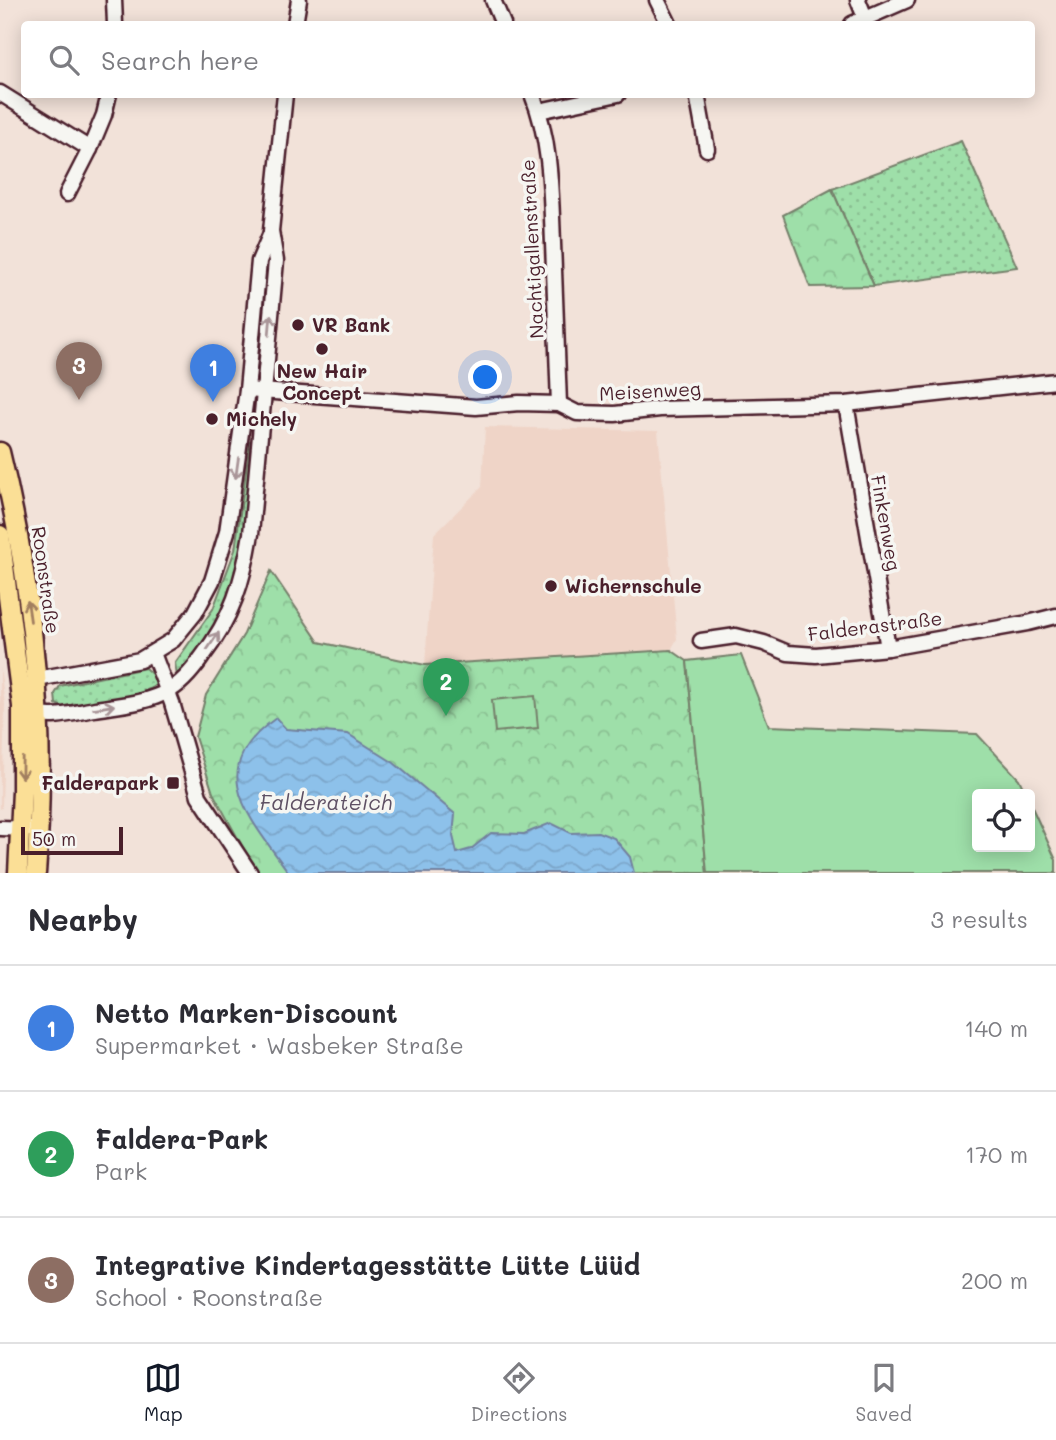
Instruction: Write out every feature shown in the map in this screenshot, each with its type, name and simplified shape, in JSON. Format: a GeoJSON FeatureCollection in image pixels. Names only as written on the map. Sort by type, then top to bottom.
{"type":"FeatureCollection","features":[{"type":"Feature","properties":{"kind":"main road","name":"Roonstraße"},"geometry":{"type":"LineString","coordinates":[[0,452],[15,514],[37,679],[39,716],[29,829]]}},
{"type":"Feature","properties":{"kind":"main road","name":"Roonstraße"},"geometry":{"type":"LineString","coordinates":[[1,544],[21,700],[29,829]]}},
{"type":"Feature","properties":{"kind":"main road"},"geometry":{"type":"LineString","coordinates":[[18,873],[29,829]]}},
{"type":"Feature","properties":{"kind":"main road"},"geometry":{"type":"LineString","coordinates":[[29,829],[36,873]]}},
{"type":"Feature","properties":{"kind":"street"},"geometry":{"type":"LineString","coordinates":[[114,0],[115,21]]}},
{"type":"Feature","properties":{"kind":"street"},"geometry":{"type":"LineString","coordinates":[[296,21],[299,0]]}},
{"type":"Feature","properties":{"kind":"street"},"geometry":{"type":"LineString","coordinates":[[493,0],[502,21]]}},
{"type":"Feature","properties":{"kind":"street"},"geometry":{"type":"LineString","coordinates":[[657,0],[668,21]]}},
{"type":"Feature","properties":{"kind":"street"},"geometry":{"type":"LineString","coordinates":[[858,0],[866,20]]}},
{"type":"Feature","properties":{"kind":"street"},"geometry":{"type":"LineString","coordinates":[[862,21],[907,0]]}},
{"type":"Feature","properties":{"kind":"street"},"geometry":{"type":"LineString","coordinates":[[0,93],[90,149]]}},
{"type":"Feature","properties":{"kind":"street"},"geometry":{"type":"LineString","coordinates":[[67,194],[90,149],[108,98]]}},
{"type":"Feature","properties":{"kind":"street"},"geometry":{"type":"LineString","coordinates":[[271,231],[259,261],[247,390],[227,532],[212,581],[195,613],[173,639],[153,653],[140,660],[37,679],[21,700],[39,716],[134,702],[168,692],[190,674],[217,638],[236,601],[251,534],[276,261],[271,231],[285,98]]}},
{"type":"Feature","properties":{"kind":"street","name":"Nachtigallenstraße"},"geometry":{"type":"LineString","coordinates":[[534,98],[545,143],[551,194],[559,404]]}},
{"type":"Feature","properties":{"kind":"street"},"geometry":{"type":"LineString","coordinates":[[539,111],[599,98]]}},
{"type":"Feature","properties":{"kind":"street"},"geometry":{"type":"LineString","coordinates":[[698,98],[708,149]]}},
{"type":"Feature","properties":{"kind":"street","name":"Meisenweg"},"geometry":{"type":"LineString","coordinates":[[247,390],[476,407],[519,403],[559,404],[578,412],[615,414],[660,409],[846,404],[1056,381]]}},
{"type":"Feature","properties":{"kind":"street","name":"Finkenweg"},"geometry":{"type":"LineString","coordinates":[[846,404],[888,648]]}},
{"type":"Feature","properties":{"kind":"street","name":"Falderastraße"},"geometry":{"type":"LineString","coordinates":[[701,641],[736,636],[788,653],[816,655],[888,648],[1056,616]]}},
{"type":"Feature","properties":{"kind":"street"},"geometry":{"type":"LineString","coordinates":[[153,653],[168,692],[199,796],[250,873]]}},
{"type":"Feature","properties":{"kind":"street"},"geometry":{"type":"LineString","coordinates":[[0,828],[29,829]]}},
{"type":"Feature","properties":{"kind":"shaded area","name":"Wichernschule"},"geometry":{"type":"Polygon","coordinates":[[[485,427],[658,431],[677,639],[671,650],[425,665],[434,534],[482,487],[485,427]]]}},
{"type":"Feature","properties":{"kind":"shaded area"},"geometry":{"type":"Polygon","coordinates":[[[0,667],[5,704],[0,809],[0,667]]]}},
{"type":"Feature","properties":{"kind":"green space"},"geometry":{"type":"Polygon","coordinates":[[[961,141],[1017,267],[874,286],[832,189],[961,141]]]}},
{"type":"Feature","properties":{"kind":"green space"},"geometry":{"type":"Polygon","coordinates":[[[832,189],[874,286],[810,287],[783,215],[832,189]]]}},
{"type":"Feature","properties":{"kind":"green space"},"geometry":{"type":"Polygon","coordinates":[[[250,441],[255,442],[242,553],[233,593],[195,660],[177,676],[175,663],[213,609],[235,550],[250,441]]]}},
{"type":"Feature","properties":{"kind":"green space"},"geometry":{"type":"Polygon","coordinates":[[[271,571],[319,642],[425,665],[671,650],[687,661],[707,873],[257,873],[213,793],[195,737],[206,695],[244,634],[271,571]]]}},
{"type":"Feature","properties":{"kind":"green space"},"geometry":{"type":"Polygon","coordinates":[[[741,655],[769,726],[977,734],[1019,779],[1024,789],[972,789],[972,852],[1035,852],[1035,814],[1056,860],[1056,873],[707,873],[687,661],[741,655]]]}},
{"type":"Feature","properties":{"kind":"green space"},"geometry":{"type":"Polygon","coordinates":[[[145,668],[155,677],[157,683],[140,693],[62,707],[56,704],[55,694],[60,686],[145,668]]]}},
{"type":"Feature","properties":{"kind":"green space"},"geometry":{"type":"Polygon","coordinates":[[[535,696],[538,728],[495,732],[492,700],[535,696]]]}},
{"type":"Feature","properties":{"kind":"water","name":"Falderateich"},"geometry":{"type":"Polygon","coordinates":[[[276,718],[286,729],[348,734],[394,763],[455,814],[453,836],[457,853],[471,849],[491,833],[524,834],[551,823],[571,833],[598,832],[614,838],[630,857],[634,873],[289,873],[248,813],[240,794],[237,775],[241,756],[254,737],[276,718]]]}},
{"type":"Feature","properties":{"kind":"place","name":"VR Bank"},"geometry":{"type":"Point","coordinates":[298,325]}},
{"type":"Feature","properties":{"kind":"place","name":"New Hair Concept"},"geometry":{"type":"Point","coordinates":[322,349]}},
{"type":"Feature","properties":{"kind":"place","name":"Integrative Kindertagesstätte Lütte Lüüd"},"geometry":{"type":"Point","coordinates":[79,400]}},
{"type":"Feature","properties":{"kind":"place","name":"Netto Marken-Discount"},"geometry":{"type":"Point","coordinates":[213,402]}},
{"type":"Feature","properties":{"kind":"place","name":"Michely"},"geometry":{"type":"Point","coordinates":[212,419]}},
{"type":"Feature","properties":{"kind":"place","name":"Wichernschule"},"geometry":{"type":"Point","coordinates":[551,586]}},
{"type":"Feature","properties":{"kind":"place","name":"Faldera-Park"},"geometry":{"type":"Point","coordinates":[446,716]}},
{"type":"Feature","properties":{"kind":"place","name":"Falderapark"},"geometry":{"type":"Point","coordinates":[173,783]}}]}
